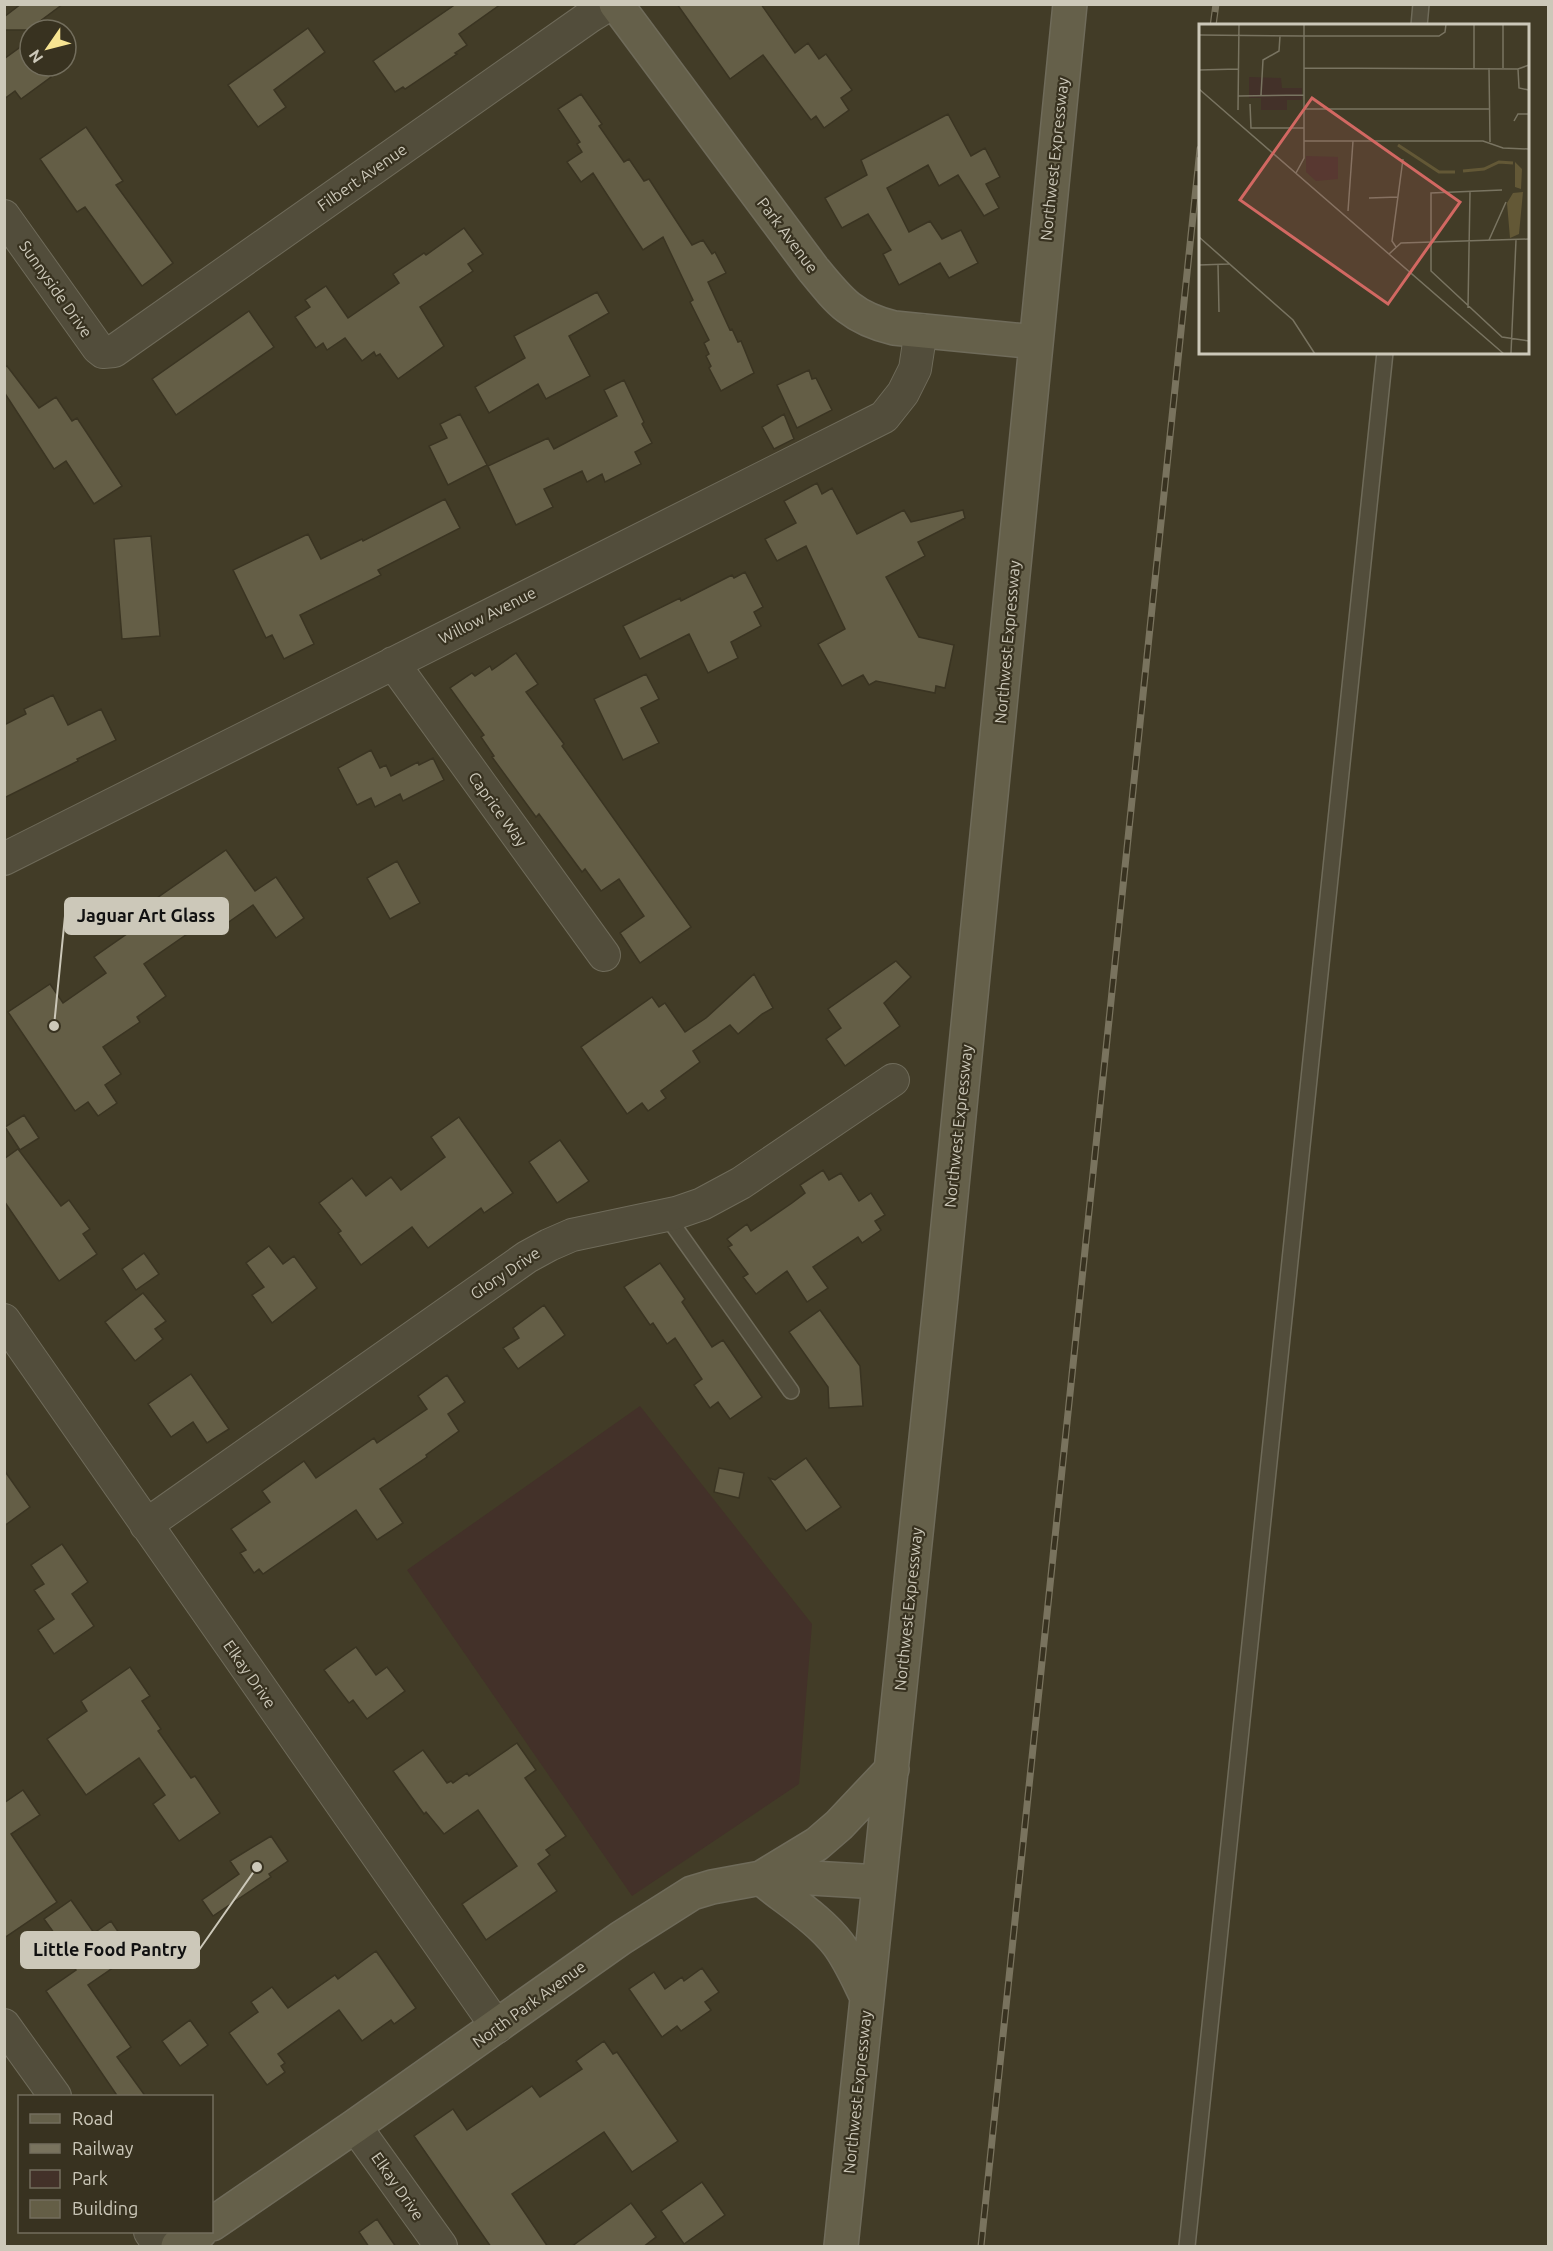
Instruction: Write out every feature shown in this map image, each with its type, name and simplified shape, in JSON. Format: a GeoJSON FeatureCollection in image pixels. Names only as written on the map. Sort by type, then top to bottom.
{"type":"FeatureCollection","features":[{"type":"Feature","properties":{"kind":"main road","name":"Park Avenue"},"geometry":{"type":"LineString","coordinates":[[616,4],[837,299],[852,312],[878,324],[1036,342]]}},
{"type":"Feature","properties":{"kind":"main road","name":"Northwest Expressway"},"geometry":{"type":"LineString","coordinates":[[842,2247],[996,759],[1070,4]]}},
{"type":"Feature","properties":{"kind":"main road"},"geometry":{"type":"LineString","coordinates":[[867,1997],[848,1959],[837,1943],[815,1920],[761,1878],[817,1844],[839,1825],[891,1769]]}},
{"type":"Feature","properties":{"kind":"main road","name":"North Park Avenue"},"geometry":{"type":"LineString","coordinates":[[213,2223],[621,1938],[692,1893],[761,1878],[879,1882]]}},
{"type":"Feature","properties":{"kind":"main road"},"geometry":{"type":"LineString","coordinates":[[178,2247],[199,2233]]}},
{"type":"Feature","properties":{"kind":"street","name":"Filbert Avenue"},"geometry":{"type":"LineString","coordinates":[[114,351],[610,4]]}},
{"type":"Feature","properties":{"kind":"street","name":"Sunnyside Drive"},"geometry":{"type":"LineString","coordinates":[[4,216],[98,348],[103,352],[114,351]]}},
{"type":"Feature","properties":{"kind":"street","name":"Willow Avenue"},"geometry":{"type":"LineString","coordinates":[[4,859],[884,417],[903,393],[915,369],[921,330]]}},
{"type":"Feature","properties":{"kind":"street","name":"Caprice Way"},"geometry":{"type":"LineString","coordinates":[[393,663],[604,955]]}},
{"type":"Feature","properties":{"kind":"street","name":"Glory Drive"},"geometry":{"type":"LineString","coordinates":[[146,1525],[527,1257],[572,1236],[608,1226],[666,1215],[702,1204],[741,1184],[892,1080]]}},
{"type":"Feature","properties":{"kind":"street","name":"Elkay Drive"},"geometry":{"type":"LineString","coordinates":[[4,1320],[497,2026]]}},
{"type":"Feature","properties":{"kind":"street"},"geometry":{"type":"LineString","coordinates":[[4,2025],[54,2095]]}},
{"type":"Feature","properties":{"kind":"street","name":"Elkay Drive"},"geometry":{"type":"LineString","coordinates":[[355,2126],[441,2247]]}},
{"type":"Feature","properties":{"kind":"street"},"geometry":{"type":"LineString","coordinates":[[151,2233],[160,2247]]}},
{"type":"Feature","properties":{"kind":"lane"},"geometry":{"type":"LineString","coordinates":[[1419,24],[1421,4]]}},
{"type":"Feature","properties":{"kind":"lane"},"geometry":{"type":"LineString","coordinates":[[1187,2247],[1385,354]]}},
{"type":"Feature","properties":{"kind":"lane"},"geometry":{"type":"LineString","coordinates":[[666,1215],[791,1391]]}},
{"type":"Feature","properties":{"kind":"green space"},"geometry":{"type":"Polygon","coordinates":[[[640,1406],[812,1624],[799,1784],[632,1896],[407,1570],[640,1406]]]}},
{"type":"Feature","properties":{"kind":"building"},"geometry":{"type":"Polygon","coordinates":[[[21,4],[63,4],[44,18],[18,18],[18,30],[4,30],[4,17],[21,4]]]}},
{"type":"Feature","properties":{"kind":"building"},"geometry":{"type":"Polygon","coordinates":[[[456,4],[501,4],[459,34],[467,45],[455,53],[457,54],[405,89],[403,87],[395,92],[373,61],[456,4]]]}},
{"type":"Feature","properties":{"kind":"building"},"geometry":{"type":"Polygon","coordinates":[[[677,4],[761,4],[795,53],[808,43],[819,59],[826,54],[852,90],[841,98],[849,110],[824,128],[816,116],[811,120],[763,55],[730,79],[677,4]]]}},
{"type":"Feature","properties":{"kind":"building"},"geometry":{"type":"Polygon","coordinates":[[[308,28],[325,52],[274,90],[286,107],[258,127],[228,85],[308,28]]]}},
{"type":"Feature","properties":{"kind":"building"},"geometry":{"type":"Polygon","coordinates":[[[18,49],[18,78],[50,78],[21,99],[15,91],[4,99],[4,59],[18,49]]]}},
{"type":"Feature","properties":{"kind":"building"},"geometry":{"type":"Polygon","coordinates":[[[581,94],[602,124],[599,126],[624,162],[629,159],[644,181],[649,179],[692,245],[703,240],[712,254],[715,252],[726,273],[708,282],[730,330],[732,329],[738,342],[741,341],[754,373],[721,391],[709,368],[711,366],[706,356],[709,354],[704,343],[709,340],[690,302],[693,300],[663,237],[643,250],[593,173],[581,182],[567,162],[582,152],[577,144],[580,142],[558,109],[581,94]]]}},
{"type":"Feature","properties":{"kind":"building"},"geometry":{"type":"Polygon","coordinates":[[[948,114],[971,156],[985,148],[1000,177],[986,184],[999,208],[984,216],[958,175],[939,186],[928,165],[887,188],[909,232],[930,221],[942,239],[961,230],[978,263],[949,278],[940,263],[899,285],[883,254],[891,250],[868,214],[842,228],[825,198],[867,175],[861,160],[948,114]]]}},
{"type":"Feature","properties":{"kind":"building"},"geometry":{"type":"Polygon","coordinates":[[[86,127],[123,181],[116,185],[173,263],[142,286],[85,207],[77,212],[40,159],[86,127]]]}},
{"type":"Feature","properties":{"kind":"building"},"geometry":{"type":"Polygon","coordinates":[[[464,228],[483,254],[468,264],[473,271],[420,307],[444,346],[398,379],[380,354],[376,356],[374,352],[362,361],[345,338],[327,350],[323,343],[316,348],[295,317],[310,307],[305,300],[326,286],[348,318],[399,283],[393,274],[424,253],[426,255],[464,228]]]}},
{"type":"Feature","properties":{"kind":"building"},"geometry":{"type":"Polygon","coordinates":[[[597,292],[609,313],[569,336],[590,376],[546,399],[538,384],[489,413],[475,387],[525,358],[514,336],[597,292]]]}},
{"type":"Feature","properties":{"kind":"building"},"geometry":{"type":"Polygon","coordinates":[[[249,311],[274,347],[176,415],[152,379],[249,311]]]}},
{"type":"Feature","properties":{"kind":"building"},"geometry":{"type":"Polygon","coordinates":[[[7,366],[39,408],[56,397],[72,421],[77,418],[122,486],[94,504],[66,461],[54,469],[4,392],[4,368],[7,366]]]}},
{"type":"Feature","properties":{"kind":"building"},"geometry":{"type":"Polygon","coordinates":[[[809,370],[812,379],[816,378],[832,410],[797,428],[777,385],[809,370]]]}},
{"type":"Feature","properties":{"kind":"building"},"geometry":{"type":"Polygon","coordinates":[[[624,380],[652,443],[635,452],[641,464],[605,482],[602,474],[587,482],[582,471],[544,489],[553,507],[516,525],[488,466],[548,438],[554,449],[617,416],[604,390],[624,380]]]}},
{"type":"Feature","properties":{"kind":"building"},"geometry":{"type":"Polygon","coordinates":[[[460,414],[487,465],[448,485],[429,446],[447,438],[440,424],[460,414]]]}},
{"type":"Feature","properties":{"kind":"building"},"geometry":{"type":"Polygon","coordinates":[[[784,414],[794,439],[774,449],[762,427],[784,414]]]}},
{"type":"Feature","properties":{"kind":"building"},"geometry":{"type":"Polygon","coordinates":[[[817,483],[822,494],[832,488],[857,534],[904,510],[911,522],[963,510],[965,518],[918,542],[925,556],[886,577],[919,637],[954,645],[945,688],[936,686],[935,693],[876,681],[869,685],[863,675],[842,686],[818,644],[845,629],[806,546],[777,561],[765,539],[796,523],[784,501],[817,483]]]}},
{"type":"Feature","properties":{"kind":"building"},"geometry":{"type":"Polygon","coordinates":[[[445,499],[460,528],[378,570],[381,575],[300,615],[314,644],[284,659],[272,635],[266,638],[233,570],[308,534],[321,559],[362,539],[363,541],[445,499]]]}},
{"type":"Feature","properties":{"kind":"building"},"geometry":{"type":"Polygon","coordinates":[[[151,536],[160,636],[122,639],[114,539],[151,536]]]}},
{"type":"Feature","properties":{"kind":"building"},"geometry":{"type":"Polygon","coordinates":[[[745,572],[763,607],[754,612],[761,626],[731,642],[738,658],[708,673],[689,634],[640,659],[623,626],[680,598],[681,601],[732,575],[734,578],[745,572]]]}},
{"type":"Feature","properties":{"kind":"building"},"geometry":{"type":"Polygon","coordinates":[[[516,653],[538,684],[526,692],[691,927],[640,963],[620,933],[644,916],[619,879],[601,891],[585,869],[582,872],[539,814],[536,817],[492,757],[494,756],[481,737],[484,735],[450,688],[472,673],[475,676],[490,666],[492,670],[516,653]]]}},
{"type":"Feature","properties":{"kind":"building"},"geometry":{"type":"Polygon","coordinates":[[[646,674],[659,699],[641,708],[659,743],[623,760],[594,699],[646,674]]]}},
{"type":"Feature","properties":{"kind":"building"},"geometry":{"type":"Polygon","coordinates":[[[53,695],[68,725],[101,709],[116,740],[4,798],[4,725],[26,714],[24,709],[53,695]]]}},
{"type":"Feature","properties":{"kind":"building"},"geometry":{"type":"Polygon","coordinates":[[[371,750],[380,768],[386,765],[391,776],[418,762],[419,765],[433,758],[444,780],[403,801],[400,794],[375,807],[371,798],[357,805],[338,768],[371,750]]]}},
{"type":"Feature","properties":{"kind":"building"},"geometry":{"type":"Polygon","coordinates":[[[226,850],[255,891],[276,877],[304,918],[276,938],[253,905],[213,933],[206,921],[144,964],[166,996],[137,1017],[140,1022],[103,1047],[121,1074],[105,1085],[117,1103],[98,1116],[88,1102],[75,1111],[8,1012],[50,984],[63,1003],[106,973],[94,957],[151,917],[144,907],[226,850]]]}},
{"type":"Feature","properties":{"kind":"building"},"geometry":{"type":"Polygon","coordinates":[[[397,861],[420,903],[390,919],[367,878],[397,861]]]}},
{"type":"Feature","properties":{"kind":"building"},"geometry":{"type":"Polygon","coordinates":[[[896,961],[911,977],[884,1003],[900,1026],[845,1066],[826,1039],[841,1028],[828,1009],[896,961]]]}},
{"type":"Feature","properties":{"kind":"building"},"geometry":{"type":"Polygon","coordinates":[[[754,974],[773,1008],[738,1034],[730,1025],[693,1051],[700,1062],[661,1091],[666,1098],[648,1111],[642,1103],[627,1114],[581,1047],[652,997],[659,1007],[665,1003],[685,1032],[706,1018],[754,974]]]}},
{"type":"Feature","properties":{"kind":"building"},"geometry":{"type":"Polygon","coordinates":[[[24,1115],[39,1138],[20,1150],[5,1127],[24,1115]]]}},
{"type":"Feature","properties":{"kind":"building"},"geometry":{"type":"Polygon","coordinates":[[[459,1117],[513,1193],[484,1213],[481,1208],[428,1248],[412,1227],[361,1265],[338,1233],[341,1231],[319,1203],[352,1178],[366,1196],[391,1177],[401,1190],[445,1157],[431,1137],[459,1117]]]}},
{"type":"Feature","properties":{"kind":"building"},"geometry":{"type":"Polygon","coordinates":[[[560,1140],[589,1181],[557,1203],[529,1162],[560,1140]]]}},
{"type":"Feature","properties":{"kind":"building"},"geometry":{"type":"Polygon","coordinates":[[[18,1149],[61,1206],[69,1200],[90,1229],[83,1234],[97,1254],[59,1281],[4,1201],[4,1159],[18,1149]]]}},
{"type":"Feature","properties":{"kind":"building"},"geometry":{"type":"Polygon","coordinates":[[[823,1170],[829,1180],[841,1173],[859,1201],[871,1193],[885,1215],[875,1221],[881,1230],[862,1243],[858,1237],[813,1267],[828,1288],[807,1302],[787,1271],[756,1294],[743,1277],[748,1274],[728,1247],[732,1245],[727,1239],[747,1224],[751,1231],[792,1203],[805,1193],[800,1185],[823,1170]]]}},
{"type":"Feature","properties":{"kind":"building"},"geometry":{"type":"Polygon","coordinates":[[[269,1246],[283,1264],[294,1256],[317,1288],[272,1323],[252,1295],[264,1287],[246,1263],[269,1246]]]}},
{"type":"Feature","properties":{"kind":"building"},"geometry":{"type":"Polygon","coordinates":[[[144,1253],[159,1274],[136,1290],[122,1269],[144,1253]]]}},
{"type":"Feature","properties":{"kind":"building"},"geometry":{"type":"Polygon","coordinates":[[[660,1263],[685,1299],[682,1302],[712,1347],[723,1340],[762,1397],[730,1419],[718,1402],[710,1408],[694,1385],[702,1379],[675,1338],[667,1344],[653,1323],[650,1325],[624,1287],[660,1263]]]}},
{"type":"Feature","properties":{"kind":"building"},"geometry":{"type":"Polygon","coordinates":[[[143,1293],[166,1321],[155,1329],[163,1339],[135,1361],[105,1322],[143,1293]]]}},
{"type":"Feature","properties":{"kind":"building"},"geometry":{"type":"Polygon","coordinates":[[[544,1305],[565,1335],[518,1369],[503,1348],[519,1338],[513,1328],[544,1305]]]}},
{"type":"Feature","properties":{"kind":"building"},"geometry":{"type":"Polygon","coordinates":[[[820,1310],[860,1366],[863,1406],[829,1408],[828,1387],[789,1332],[820,1310]]]}},
{"type":"Feature","properties":{"kind":"building"},"geometry":{"type":"Polygon","coordinates":[[[191,1374],[229,1429],[207,1443],[193,1422],[171,1437],[148,1404],[191,1374]]]}},
{"type":"Feature","properties":{"kind":"building"},"geometry":{"type":"Polygon","coordinates":[[[447,1375],[465,1402],[448,1414],[459,1431],[426,1455],[427,1457],[380,1489],[403,1523],[377,1540],[356,1510],[263,1574],[259,1569],[254,1573],[240,1553],[246,1550],[231,1529],[270,1502],[262,1491],[304,1461],[316,1478],[374,1438],[377,1443],[427,1409],[418,1396],[447,1375]]]}},
{"type":"Feature","properties":{"kind":"building"},"geometry":{"type":"Polygon","coordinates":[[[806,1458],[841,1507],[806,1531],[769,1478],[775,1480],[806,1458]]]}},
{"type":"Feature","properties":{"kind":"building"},"geometry":{"type":"Polygon","coordinates":[[[719,1468],[744,1473],[739,1498],[714,1492],[719,1468]]]}},
{"type":"Feature","properties":{"kind":"building"},"geometry":{"type":"Polygon","coordinates":[[[4,1470],[30,1507],[4,1526],[4,1470]]]}},
{"type":"Feature","properties":{"kind":"building"},"geometry":{"type":"Polygon","coordinates":[[[62,1544],[88,1582],[72,1594],[94,1626],[54,1654],[38,1630],[54,1619],[34,1590],[44,1584],[31,1565],[62,1544]]]}},
{"type":"Feature","properties":{"kind":"building"},"geometry":{"type":"Polygon","coordinates":[[[356,1647],[376,1675],[387,1667],[405,1691],[367,1719],[353,1700],[349,1703],[324,1670],[356,1647]]]}},
{"type":"Feature","properties":{"kind":"building"},"geometry":{"type":"Polygon","coordinates":[[[130,1667],[150,1696],[142,1701],[161,1729],[158,1731],[191,1778],[195,1776],[220,1813],[179,1841],[153,1804],[165,1795],[139,1758],[86,1795],[47,1739],[87,1711],[81,1701],[130,1667]]]}},
{"type":"Feature","properties":{"kind":"building"},"geometry":{"type":"Polygon","coordinates":[[[517,1743],[536,1770],[525,1778],[566,1836],[546,1850],[550,1855],[538,1864],[557,1891],[486,1940],[462,1904],[517,1866],[478,1810],[444,1834],[426,1812],[424,1814],[393,1771],[423,1750],[447,1783],[451,1781],[453,1783],[467,1773],[469,1776],[517,1743]]]}},
{"type":"Feature","properties":{"kind":"building"},"geometry":{"type":"Polygon","coordinates":[[[23,1790],[40,1815],[11,1834],[57,1902],[4,1938],[4,1803],[23,1790]]]}},
{"type":"Feature","properties":{"kind":"building"},"geometry":{"type":"Polygon","coordinates":[[[271,1836],[288,1861],[269,1874],[271,1877],[213,1916],[202,1900],[239,1874],[230,1861],[271,1836]]]}},
{"type":"Feature","properties":{"kind":"building"},"geometry":{"type":"Polygon","coordinates":[[[71,1900],[94,1933],[111,1921],[133,1954],[88,1985],[131,2047],[117,2057],[145,2095],[117,2095],[46,1991],[76,1970],[64,1953],[67,1951],[44,1919],[71,1900]]]}},
{"type":"Feature","properties":{"kind":"building"},"geometry":{"type":"Polygon","coordinates":[[[376,1951],[416,2008],[394,2024],[391,2020],[362,2041],[339,2010],[278,2054],[285,2063],[281,2066],[285,2072],[267,2085],[229,2033],[258,2012],[251,2002],[272,1987],[288,2008],[335,1975],[338,1979],[376,1951]]]}},
{"type":"Feature","properties":{"kind":"building"},"geometry":{"type":"Polygon","coordinates":[[[702,1968],[719,1992],[705,2002],[711,2010],[681,2031],[677,2026],[662,2037],[629,1989],[654,1972],[665,1989],[682,1977],[684,1981],[702,1968]]]}},
{"type":"Feature","properties":{"kind":"building"},"geometry":{"type":"Polygon","coordinates":[[[190,2020],[208,2045],[180,2066],[162,2041],[190,2020]]]}},
{"type":"Feature","properties":{"kind":"building"},"geometry":{"type":"Polygon","coordinates":[[[604,2041],[613,2054],[617,2052],[678,2141],[632,2172],[604,2132],[512,2194],[548,2247],[491,2247],[414,2136],[453,2109],[467,2130],[532,2086],[540,2097],[582,2069],[576,2061],[604,2041]]]}},
{"type":"Feature","properties":{"kind":"building"},"geometry":{"type":"Polygon","coordinates":[[[702,2182],[725,2215],[684,2244],[661,2211],[702,2182]]]}},
{"type":"Feature","properties":{"kind":"building"},"geometry":{"type":"Polygon","coordinates":[[[631,2203],[656,2237],[643,2247],[571,2247],[631,2203]]]}},
{"type":"Feature","properties":{"kind":"building"},"geometry":{"type":"Polygon","coordinates":[[[377,2219],[396,2247],[369,2247],[359,2232],[377,2219]]]}},
{"type":"Feature","properties":{"kind":"railway"},"geometry":{"type":"LineString","coordinates":[[1213,24],[1216,4]]}},
{"type":"Feature","properties":{"kind":"railway"},"geometry":{"type":"LineString","coordinates":[[981,2246],[1199,159]]}},
{"type":"Feature","properties":{"kind":"place","name":"Jaguar Art Glass"},"geometry":{"type":"Point","coordinates":[54,1026]}},
{"type":"Feature","properties":{"kind":"place","name":"Little Food Pantry"},"geometry":{"type":"Point","coordinates":[257,1867]}}]}
